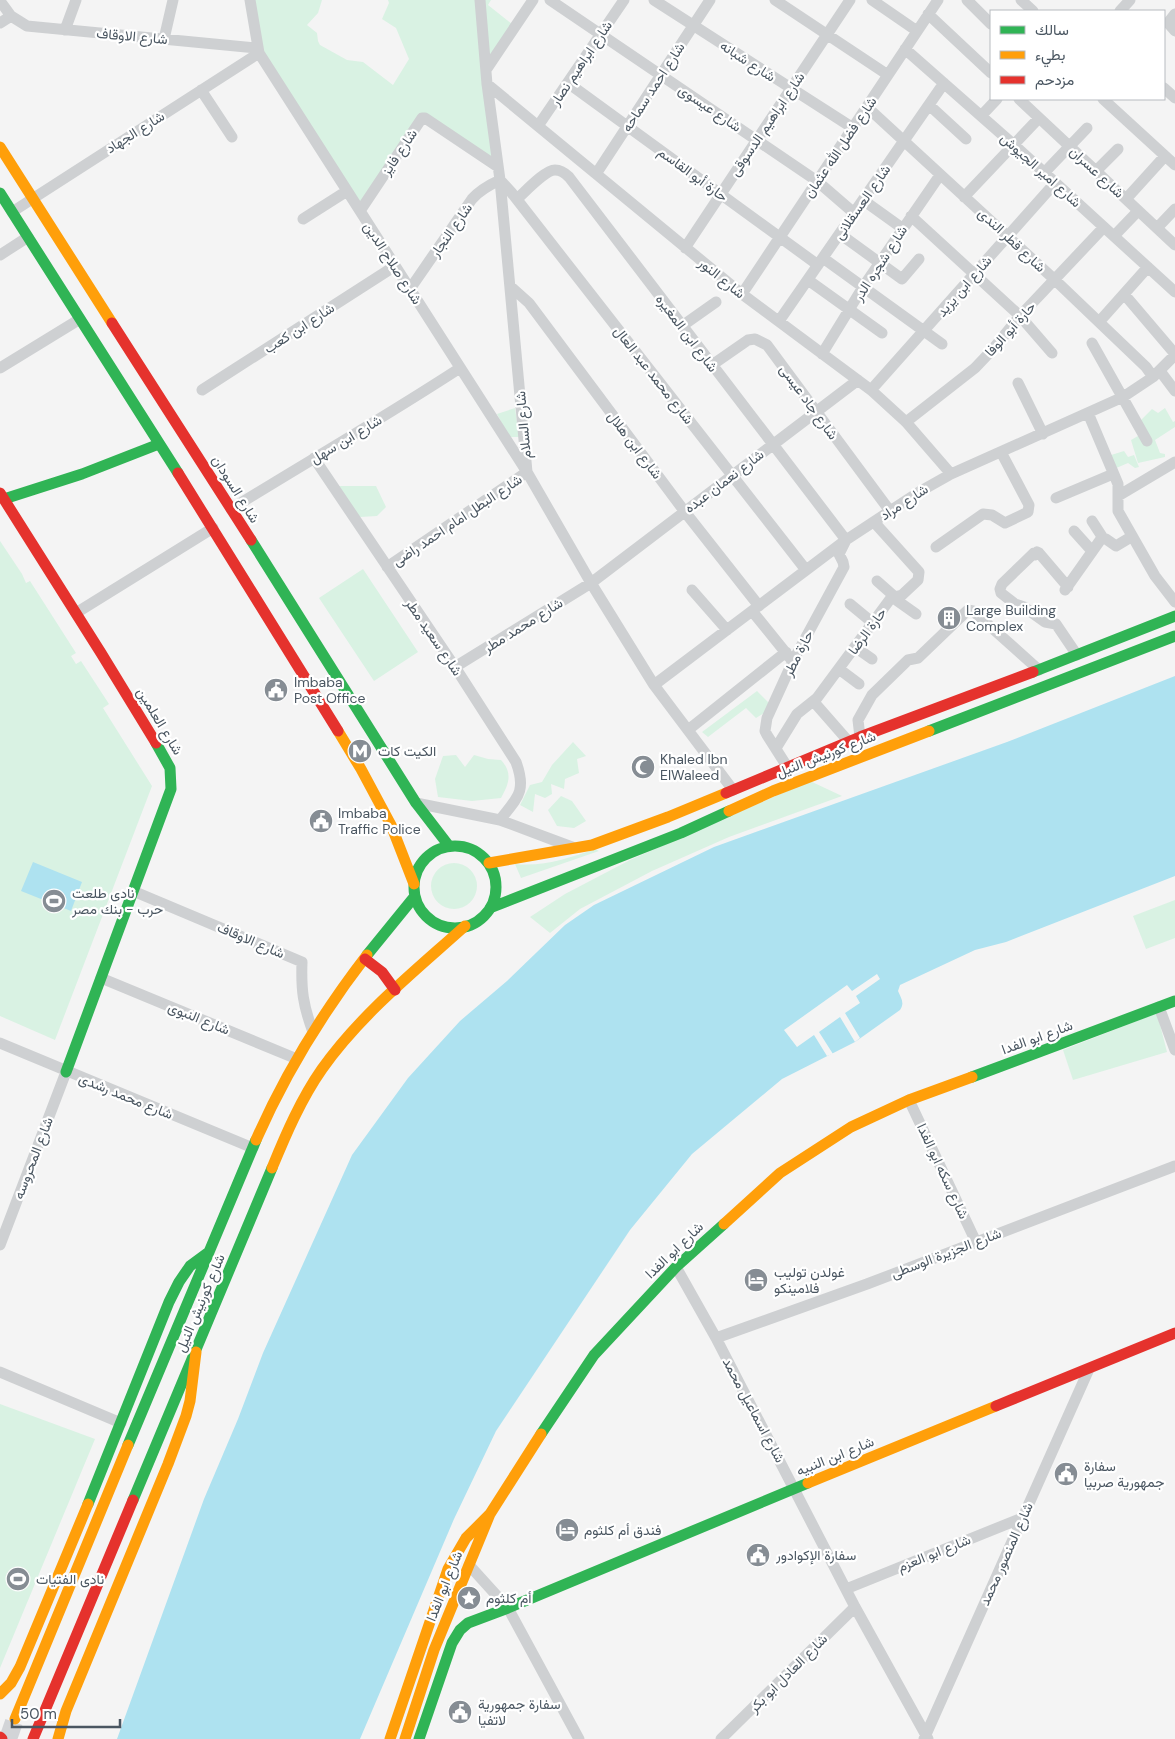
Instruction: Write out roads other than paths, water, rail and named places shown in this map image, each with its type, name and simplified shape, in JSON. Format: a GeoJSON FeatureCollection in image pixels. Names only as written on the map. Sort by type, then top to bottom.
{"type":"FeatureCollection","features":[{"type":"Feature","properties":{"kind":"main road","name":"شارع السودان"},"geometry":{"type":"LineString","coordinates":[[0,147],[416,804],[449,846]]}},
{"type":"Feature","properties":{"kind":"main road"},"geometry":{"type":"LineString","coordinates":[[0,193],[213,528],[361,769],[390,825],[414,884],[415,896],[420,908],[428,918],[439,924],[452,927],[465,926],[479,919],[490,908],[495,897],[496,885],[489,863],[478,853],[464,847],[449,846],[436,850],[425,859],[418,870],[414,884]]}},
{"type":"Feature","properties":{"kind":"main road"},"geometry":{"type":"LineString","coordinates":[[1,498],[82,474],[159,444]]}},
{"type":"Feature","properties":{"kind":"main road","name":"شارع العلمين"},"geometry":{"type":"LineString","coordinates":[[1,498],[76,613],[171,770],[171,789],[66,1072]]}},
{"type":"Feature","properties":{"kind":"main road","name":"شارع كورنيش النيل"},"geometry":{"type":"LineString","coordinates":[[489,863],[592,845],[668,817],[860,737],[1039,670],[1175,616]]}},
{"type":"Feature","properties":{"kind":"main road","name":"شارع كورنيش النيل"},"geometry":{"type":"LineString","coordinates":[[490,908],[681,833],[773,791],[1175,636]]}},
{"type":"Feature","properties":{"kind":"main road","name":"شارع كورنيش النيل"},"geometry":{"type":"LineString","coordinates":[[15,1719],[104,1500],[253,1148],[287,1076],[313,1032],[415,896]]}},
{"type":"Feature","properties":{"kind":"main road","name":"شارع كورنيش النيل"},"geometry":{"type":"LineString","coordinates":[[33,1739],[276,1159],[308,1093],[333,1056],[355,1029],[465,926]]}},
{"type":"Feature","properties":{"kind":"main road"},"geometry":{"type":"LineString","coordinates":[[366,959],[382,972],[395,990]]}},
{"type":"Feature","properties":{"kind":"main road","name":"شارع ابو الفدا"},"geometry":{"type":"LineString","coordinates":[[405,1739],[434,1650],[490,1514],[563,1400],[594,1356],[676,1267],[780,1174],[850,1127],[909,1100],[1175,1002]]}},
{"type":"Feature","properties":{"kind":"main road"},"geometry":{"type":"LineString","coordinates":[[0,1694],[11,1682],[20,1667],[121,1424],[169,1302],[190,1266],[211,1250]]}},
{"type":"Feature","properties":{"kind":"main road","name":"شارع ابن النبيه"},"geometry":{"type":"LineString","coordinates":[[508,1608],[795,1488],[1175,1333]]}},
{"type":"Feature","properties":{"kind":"main road"},"geometry":{"type":"LineString","coordinates":[[58,1739],[66,1711],[186,1416],[196,1352]]}},
{"type":"Feature","properties":{"kind":"main road"},"geometry":{"type":"LineString","coordinates":[[390,1739],[448,1569],[466,1538],[490,1514]]}},
{"type":"Feature","properties":{"kind":"main road"},"geometry":{"type":"LineString","coordinates":[[419,1739],[452,1643],[460,1630],[468,1623],[508,1608]]}},
{"type":"Feature","properties":{"kind":"street"},"geometry":{"type":"LineString","coordinates":[[65,30],[76,0]]}},
{"type":"Feature","properties":{"kind":"street"},"geometry":{"type":"LineString","coordinates":[[164,39],[173,0]]}},
{"type":"Feature","properties":{"kind":"street"},"geometry":{"type":"LineString","coordinates":[[250,0],[258,51]]}},
{"type":"Feature","properties":{"kind":"street","name":"شارع السلام"},"geometry":{"type":"LineString","coordinates":[[480,0],[487,84],[500,180],[527,472],[591,583],[654,685],[733,790]]}},
{"type":"Feature","properties":{"kind":"street"},"geometry":{"type":"LineString","coordinates":[[486,70],[533,0]]}},
{"type":"Feature","properties":{"kind":"street","name":"شارع عيسوى"},"geometry":{"type":"LineString","coordinates":[[550,0],[818,181],[854,213]]}},
{"type":"Feature","properties":{"kind":"street","name":"شارع ابراهيم نصار"},"geometry":{"type":"LineString","coordinates":[[538,126],[624,0]]}},
{"type":"Feature","properties":{"kind":"street","name":"شارع شبانه"},"geometry":{"type":"LineString","coordinates":[[654,0],[852,128]]}},
{"type":"Feature","properties":{"kind":"street","name":"شارع احمد سماحه"},"geometry":{"type":"LineString","coordinates":[[596,174],[710,0]]}},
{"type":"Feature","properties":{"kind":"street"},"geometry":{"type":"LineString","coordinates":[[775,0],[888,75]]}},
{"type":"Feature","properties":{"kind":"street","name":"شارع ابراهيم الدسوقى"},"geometry":{"type":"LineString","coordinates":[[685,248],[850,0]]}},
{"type":"Feature","properties":{"kind":"street"},"geometry":{"type":"LineString","coordinates":[[872,0],[918,31]]}},
{"type":"Feature","properties":{"kind":"street","name":"شارع فضل الله عثمان"},"geometry":{"type":"LineString","coordinates":[[742,294],[938,0]]}},
{"type":"Feature","properties":{"kind":"street"},"geometry":{"type":"LineString","coordinates":[[967,0],[990,23]]}},
{"type":"Feature","properties":{"kind":"street"},"geometry":{"type":"LineString","coordinates":[[1021,0],[1032,10]]}},
{"type":"Feature","properties":{"kind":"street"},"geometry":{"type":"LineString","coordinates":[[1121,10],[1130,0]]}},
{"type":"Feature","properties":{"kind":"street"},"geometry":{"type":"LineString","coordinates":[[0,1],[11,16],[0,23]]}},
{"type":"Feature","properties":{"kind":"street"},"geometry":{"type":"LineString","coordinates":[[928,14],[990,72]]}},
{"type":"Feature","properties":{"kind":"street"},"geometry":{"type":"LineString","coordinates":[[1175,14],[1168,23],[1175,30]]}},
{"type":"Feature","properties":{"kind":"street","name":"شارع الاوقاف"},"geometry":{"type":"LineString","coordinates":[[11,16],[27,26],[164,39],[258,51]]}},
{"type":"Feature","properties":{"kind":"street","name":"شارع امير الجيوش"},"geometry":{"type":"LineString","coordinates":[[905,49],[1014,145],[1175,292]]}},
{"type":"Feature","properties":{"kind":"street","name":"شارع الجهاد"},"geometry":{"type":"LineString","coordinates":[[12,212],[258,51]]}},
{"type":"Feature","properties":{"kind":"street","name":"شارع صلاح الدين"},"geometry":{"type":"LineString","coordinates":[[258,51],[527,472]]}},
{"type":"Feature","properties":{"kind":"street","name":"حارة أبو القاسم"},"geometry":{"type":"LineString","coordinates":[[568,83],[780,237],[863,287],[942,344]]}},
{"type":"Feature","properties":{"kind":"street","name":"شارع العسقلانى"},"geometry":{"type":"LineString","coordinates":[[779,321],[944,83]]}},
{"type":"Feature","properties":{"kind":"street","name":"شارع النور"},"geometry":{"type":"LineString","coordinates":[[487,84],[742,294],[871,390],[906,422],[952,474]]}},
{"type":"Feature","properties":{"kind":"street"},"geometry":{"type":"LineString","coordinates":[[1165,89],[1175,98]]}},
{"type":"Feature","properties":{"kind":"street"},"geometry":{"type":"LineString","coordinates":[[201,90],[232,137]]}},
{"type":"Feature","properties":{"kind":"street"},"geometry":{"type":"LineString","coordinates":[[981,116],[996,100]]}},
{"type":"Feature","properties":{"kind":"street","name":"شارع عسران"},"geometry":{"type":"LineString","coordinates":[[1020,100],[1175,245]]}},
{"type":"Feature","properties":{"kind":"street"},"geometry":{"type":"LineString","coordinates":[[1104,100],[1175,165]]}},
{"type":"Feature","properties":{"kind":"street"},"geometry":{"type":"LineString","coordinates":[[929,106],[966,139]]}},
{"type":"Feature","properties":{"kind":"street","name":"شارع قطر الندى"},"geometry":{"type":"LineString","coordinates":[[867,107],[1055,280],[1146,367],[1157,374],[1175,391]]}},
{"type":"Feature","properties":{"kind":"street","name":"شارع فايز"},"geometry":{"type":"LineString","coordinates":[[360,211],[422,118],[425,118],[498,167]]}},
{"type":"Feature","properties":{"kind":"street"},"geometry":{"type":"LineString","coordinates":[[964,197],[1039,118]]}},
{"type":"Feature","properties":{"kind":"street"},"geometry":{"type":"LineString","coordinates":[[1044,172],[1087,128]]}},
{"type":"Feature","properties":{"kind":"street"},"geometry":{"type":"LineString","coordinates":[[1096,171],[1118,149]]}},
{"type":"Feature","properties":{"kind":"street"},"geometry":{"type":"LineString","coordinates":[[1126,199],[1165,156]]}},
{"type":"Feature","properties":{"kind":"street","name":"شارع ابن المغيره"},"geometry":{"type":"LineString","coordinates":[[517,199],[549,171],[564,172],[570,177],[846,540]]}},
{"type":"Feature","properties":{"kind":"street","name":"شارع شجره الدر"},"geometry":{"type":"LineString","coordinates":[[822,354],[863,287],[940,174]]}},
{"type":"Feature","properties":{"kind":"street","name":"شارع محمد عبد العال"},"geometry":{"type":"LineString","coordinates":[[500,180],[517,199],[806,570]]}},
{"type":"Feature","properties":{"kind":"street","name":"شارع النجار"},"geometry":{"type":"LineString","coordinates":[[410,289],[472,199],[488,185],[500,180]]}},
{"type":"Feature","properties":{"kind":"street","name":"شارع ابن يزيد"},"geometry":{"type":"LineString","coordinates":[[871,390],[1055,183]]}},
{"type":"Feature","properties":{"kind":"street"},"geometry":{"type":"LineString","coordinates":[[303,219],[347,191]]}},
{"type":"Feature","properties":{"kind":"street"},"geometry":{"type":"LineString","coordinates":[[863,200],[902,228]]}},
{"type":"Feature","properties":{"kind":"street"},"geometry":{"type":"LineString","coordinates":[[1157,228],[1175,209]]}},
{"type":"Feature","properties":{"kind":"street"},"geometry":{"type":"LineString","coordinates":[[1114,236],[1138,211]]}},
{"type":"Feature","properties":{"kind":"street"},"geometry":{"type":"LineString","coordinates":[[911,216],[1020,316],[1052,352]]}},
{"type":"Feature","properties":{"kind":"street","name":"حارة أبو الوفا"},"geometry":{"type":"LineString","coordinates":[[906,422],[975,368],[994,349],[1020,316],[1104,227]]}},
{"type":"Feature","properties":{"kind":"street"},"geometry":{"type":"LineString","coordinates":[[840,234],[902,279],[919,259]]}},
{"type":"Feature","properties":{"kind":"street"},"geometry":{"type":"LineString","coordinates":[[0,255],[28,237]]}},
{"type":"Feature","properties":{"kind":"street","name":"شارع ابن كعب"},"geometry":{"type":"LineString","coordinates":[[202,390],[395,266]]}},
{"type":"Feature","properties":{"kind":"street"},"geometry":{"type":"LineString","coordinates":[[1099,322],[1148,267]]}},
{"type":"Feature","properties":{"kind":"street"},"geometry":{"type":"LineString","coordinates":[[808,280],[882,333]]}},
{"type":"Feature","properties":{"kind":"street","name":"شارع ابن هلال"},"geometry":{"type":"LineString","coordinates":[[510,286],[529,303],[756,608],[789,657]]}},
{"type":"Feature","properties":{"kind":"street"},"geometry":{"type":"LineString","coordinates":[[1124,294],[1175,355]]}},
{"type":"Feature","properties":{"kind":"street"},"geometry":{"type":"LineString","coordinates":[[682,326],[716,302]]}},
{"type":"Feature","properties":{"kind":"street"},"geometry":{"type":"LineString","coordinates":[[0,368],[80,319]]}},
{"type":"Feature","properties":{"kind":"street","name":"شارع جاد عيسى"},"geometry":{"type":"LineString","coordinates":[[712,366],[748,340],[755,339],[767,345],[890,511]]}},
{"type":"Feature","properties":{"kind":"street"},"geometry":{"type":"LineString","coordinates":[[1092,343],[1147,441]]}},
{"type":"Feature","properties":{"kind":"street","name":"شارع مراد"},"geometry":{"type":"LineString","coordinates":[[654,685],[846,540],[919,492],[952,474],[1123,397],[1157,374],[1175,355]]}},
{"type":"Feature","properties":{"kind":"street","name":"شارع ابن سهل"},"geometry":{"type":"LineString","coordinates":[[231,510],[402,406],[460,368]]}},
{"type":"Feature","properties":{"kind":"street","name":"شارع نعمان عبده"},"geometry":{"type":"LineString","coordinates":[[591,583],[858,380]]}},
{"type":"Feature","properties":{"kind":"street"},"geometry":{"type":"LineString","coordinates":[[1018,383],[1042,434]]}},
{"type":"Feature","properties":{"kind":"street"},"geometry":{"type":"LineString","coordinates":[[1088,413],[1118,484],[1118,511],[1155,576],[1175,602]]}},
{"type":"Feature","properties":{"kind":"street"},"geometry":{"type":"LineString","coordinates":[[936,547],[983,514],[992,515],[1005,523],[1028,512],[1029,505],[1001,452]]}},
{"type":"Feature","properties":{"kind":"street","name":"شارع سعيد مطر"},"geometry":{"type":"LineString","coordinates":[[314,458],[455,667],[516,762],[521,776],[521,788],[516,799],[500,820]]}},
{"type":"Feature","properties":{"kind":"street"},"geometry":{"type":"LineString","coordinates":[[1118,496],[1175,462]]}},
{"type":"Feature","properties":{"kind":"street","name":"شارع البطل امام احمد راضى"},"geometry":{"type":"LineString","coordinates":[[387,567],[527,472]]}},
{"type":"Feature","properties":{"kind":"street"},"geometry":{"type":"LineString","coordinates":[[1056,498],[1113,474]]}},
{"type":"Feature","properties":{"kind":"street"},"geometry":{"type":"LineString","coordinates":[[1092,521],[1103,538],[1116,546],[1132,537]]}},
{"type":"Feature","properties":{"kind":"street","name":"حارة الرضا"},"geometry":{"type":"LineString","coordinates":[[776,748],[797,714],[802,708],[814,702],[893,597],[902,595],[918,580],[919,572],[874,522]]}},
{"type":"Feature","properties":{"kind":"street"},"geometry":{"type":"LineString","coordinates":[[76,613],[213,528]]}},
{"type":"Feature","properties":{"kind":"street"},"geometry":{"type":"LineString","coordinates":[[1074,531],[1092,551]]}},
{"type":"Feature","properties":{"kind":"street"},"geometry":{"type":"LineString","coordinates":[[1077,655],[1056,624],[1045,622],[1024,607],[1018,606],[1001,593],[1000,589],[1002,584],[1036,552],[1039,553],[1066,589],[1103,538]]}},
{"type":"Feature","properties":{"kind":"street","name":"حارة مطر"},"geometry":{"type":"LineString","coordinates":[[788,768],[767,735],[765,725],[789,657],[844,567],[839,554],[846,540]]}},
{"type":"Feature","properties":{"kind":"street"},"geometry":{"type":"LineString","coordinates":[[877,581],[893,597],[916,614]]}},
{"type":"Feature","properties":{"kind":"street","name":"شارع محمد مطر"},"geometry":{"type":"LineString","coordinates":[[455,667],[591,583]]}},
{"type":"Feature","properties":{"kind":"street"},"geometry":{"type":"LineString","coordinates":[[692,590],[727,630]]}},
{"type":"Feature","properties":{"kind":"street"},"geometry":{"type":"LineString","coordinates":[[850,604],[873,623]]}},
{"type":"Feature","properties":{"kind":"street"},"geometry":{"type":"LineString","coordinates":[[860,737],[858,720],[872,694],[908,660],[918,658],[966,611],[973,611],[1039,670]]}},
{"type":"Feature","properties":{"kind":"street"},"geometry":{"type":"LineString","coordinates":[[855,647],[872,658]]}},
{"type":"Feature","properties":{"kind":"street"},"geometry":{"type":"LineString","coordinates":[[688,730],[789,657]]}},
{"type":"Feature","properties":{"kind":"street"},"geometry":{"type":"LineString","coordinates":[[839,669],[859,684]]}},
{"type":"Feature","properties":{"kind":"street"},"geometry":{"type":"LineString","coordinates":[[814,702],[849,742]]}},
{"type":"Feature","properties":{"kind":"street"},"geometry":{"type":"LineString","coordinates":[[416,804],[500,820],[576,848]]}},
{"type":"Feature","properties":{"kind":"street","name":"شارع الاوقاف"},"geometry":{"type":"LineString","coordinates":[[133,891],[302,962],[301,986],[305,1009],[313,1032]]}},
{"type":"Feature","properties":{"kind":"street","name":"شارع النبوى"},"geometry":{"type":"LineString","coordinates":[[101,978],[297,1059]]}},
{"type":"Feature","properties":{"kind":"street"},"geometry":{"type":"LineString","coordinates":[[1159,1007],[1175,1050]]}},
{"type":"Feature","properties":{"kind":"street","name":"شارع محمد رشدى"},"geometry":{"type":"LineString","coordinates":[[0,1043],[253,1148]]}},
{"type":"Feature","properties":{"kind":"street","name":"شارع المحروسه"},"geometry":{"type":"LineString","coordinates":[[0,1245],[66,1072]]}},
{"type":"Feature","properties":{"kind":"street","name":"شارع سكه ابو الفدا"},"geometry":{"type":"LineString","coordinates":[[909,1100],[976,1242]]}},
{"type":"Feature","properties":{"kind":"street","name":"شارع الجزيرة الوسطى"},"geometry":{"type":"LineString","coordinates":[[716,1338],[867,1284],[1175,1166]]}},
{"type":"Feature","properties":{"kind":"street","name":"شارع اسماعيل محمد"},"geometry":{"type":"LineString","coordinates":[[676,1267],[716,1338],[855,1607],[926,1738]]}},
{"type":"Feature","properties":{"kind":"street","name":"شارع المنصور محمد"},"geometry":{"type":"LineString","coordinates":[[926,1738],[1089,1369]]}},
{"type":"Feature","properties":{"kind":"street"},"geometry":{"type":"LineString","coordinates":[[0,1372],[121,1424]]}},
{"type":"Feature","properties":{"kind":"street","name":"شارع ابو العزم"},"geometry":{"type":"LineString","coordinates":[[846,1589],[1022,1518]]}},
{"type":"Feature","properties":{"kind":"street"},"geometry":{"type":"LineString","coordinates":[[469,1565],[508,1608],[579,1739]]}},
{"type":"Feature","properties":{"kind":"street","name":"شارع العادل ابو بكر"},"geometry":{"type":"LineString","coordinates":[[722,1739],[855,1607]]}},
{"type":"Feature","properties":{"kind":"water"},"geometry":{"type":"Polygon","coordinates":[[[1175,676],[1175,876],[1006,942],[975,950],[900,985],[898,991],[902,1003],[900,1010],[855,1042],[782,1079],[692,1154],[630,1230],[496,1431],[454,1519],[360,1739],[117,1739],[204,1499],[238,1419],[263,1353],[352,1155],[408,1078],[460,1021],[507,981],[565,925],[594,905],[714,847],[1007,742],[1175,676]]]}},
{"type":"Feature","properties":{"kind":"water"},"geometry":{"type":"Polygon","coordinates":[[[33,862],[82,882],[71,911],[21,891],[33,862]]]}},
{"type":"Feature","properties":{"kind":"tunnel"},"geometry":{"type":"LineString","coordinates":[[8,1739],[15,1719]]}},
{"type":"Feature","properties":{"kind":"place","name":"Large Building Complex"},"geometry":{"type":"Point","coordinates":[949,618]}},
{"type":"Feature","properties":{"kind":"place","name":"Imbaba Post Office"},"geometry":{"type":"Point","coordinates":[276,690]}},
{"type":"Feature","properties":{"kind":"place","name":"الکيت کات"},"geometry":{"type":"Point","coordinates":[360,751]}},
{"type":"Feature","properties":{"kind":"place","name":"Khaled Ibn ElWaleed"},"geometry":{"type":"Point","coordinates":[643,767]}},
{"type":"Feature","properties":{"kind":"place","name":"Imbaba Traffic Police"},"geometry":{"type":"Point","coordinates":[321,821]}},
{"type":"Feature","properties":{"kind":"place","name":"نادى طلعت حرب - بنك مصر"},"geometry":{"type":"Point","coordinates":[54,901]}},
{"type":"Feature","properties":{"kind":"place","name":"غولدن توليب فلامينكو"},"geometry":{"type":"Point","coordinates":[756,1280]}},
{"type":"Feature","properties":{"kind":"place","name":"سفارة جمهورية صربيا"},"geometry":{"type":"Point","coordinates":[1066,1474]}},
{"type":"Feature","properties":{"kind":"place","name":"فندق أم كلثوم"},"geometry":{"type":"Point","coordinates":[567,1530]}},
{"type":"Feature","properties":{"kind":"place","name":"سفارة الإكوادور"},"geometry":{"type":"Point","coordinates":[758,1555]}},
{"type":"Feature","properties":{"kind":"place","name":"نادى الفتيات"},"geometry":{"type":"Point","coordinates":[18,1579]}},
{"type":"Feature","properties":{"kind":"place","name":"أم كلثوم"},"geometry":{"type":"Point","coordinates":[469,1598]}},
{"type":"Feature","properties":{"kind":"place","name":"سفارة جمهورية لاتفيا"},"geometry":{"type":"Point","coordinates":[460,1712]}}]}
